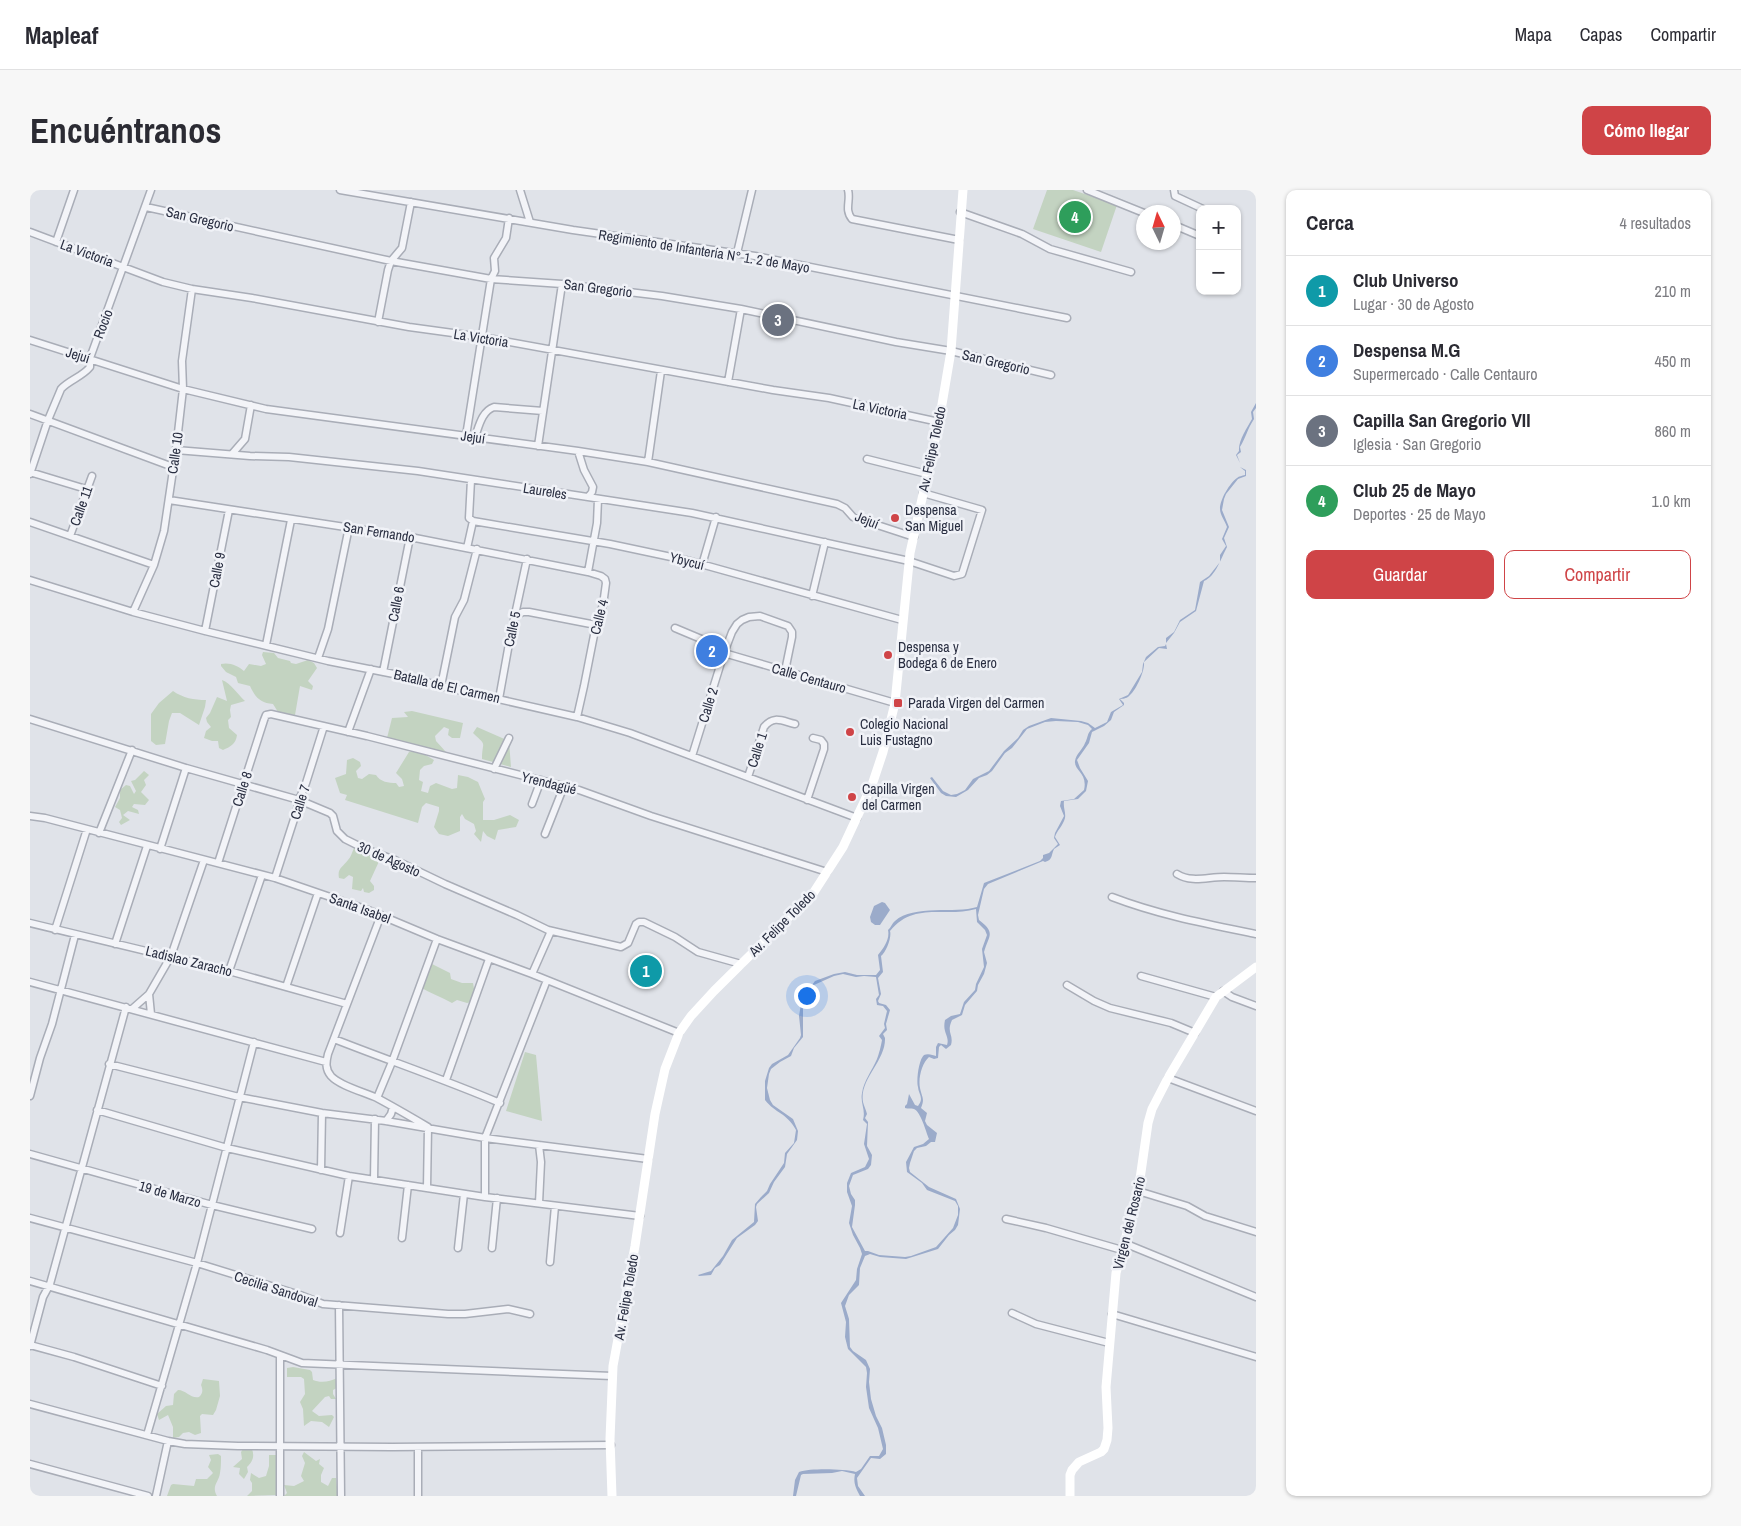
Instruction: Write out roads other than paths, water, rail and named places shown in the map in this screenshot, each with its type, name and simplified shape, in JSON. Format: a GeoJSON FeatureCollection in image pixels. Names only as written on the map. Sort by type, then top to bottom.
{"type":"FeatureCollection","features":[{"type":"Feature","properties":{"kind":"main road","name":"Av. Felipe Toledo"},"geometry":{"type":"LineString","coordinates":[[612,1496],[612,1376],[640,1216],[659,1092],[665,1069],[679,1033],[691,1016],[814,892],[843,847],[872,785],[883,752],[895,703],[909,560],[939,422],[950,352],[963,190]]}},
{"type":"Feature","properties":{"kind":"main road","name":"Virgen del Rosario"},"geometry":{"type":"LineString","coordinates":[[1070,1496],[1069,1483],[1072,1470],[1079,1462],[1101,1452],[1107,1440],[1106,1387],[1116,1274],[1138,1191],[1152,1108],[1168,1078],[1220,994],[1256,967]]}},
{"type":"Feature","properties":{"kind":"street"},"geometry":{"type":"LineString","coordinates":[[56,242],[74,190]]}},
{"type":"Feature","properties":{"kind":"street","name":"Rocío"},"geometry":{"type":"LineString","coordinates":[[30,473],[61,389],[90,367],[90,358],[151,190]]}},
{"type":"Feature","properties":{"kind":"street","name":"Regimiento de Infantería N° 1. 2 de Mayo"},"geometry":{"type":"LineString","coordinates":[[340,190],[573,230],[737,253],[1067,318]]}},
{"type":"Feature","properties":{"kind":"street"},"geometry":{"type":"LineString","coordinates":[[520,190],[530,222]]}},
{"type":"Feature","properties":{"kind":"street"},"geometry":{"type":"LineString","coordinates":[[737,253],[752,190]]}},
{"type":"Feature","properties":{"kind":"street"},"geometry":{"type":"LineString","coordinates":[[1087,190],[1136,210]]}},
{"type":"Feature","properties":{"kind":"street"},"geometry":{"type":"LineString","coordinates":[[1174,190],[1175,196],[1196,206]]}},
{"type":"Feature","properties":{"kind":"street"},"geometry":{"type":"LineString","coordinates":[[848,193],[848,211],[852,219],[959,240]]}},
{"type":"Feature","properties":{"kind":"street"},"geometry":{"type":"LineString","coordinates":[[378,322],[388,270],[391,261],[402,248],[411,202]]}},
{"type":"Feature","properties":{"kind":"street","name":"San Gregorio"},"geometry":{"type":"LineString","coordinates":[[146,207],[391,261],[491,279],[562,284],[662,296],[741,309],[1051,375]]}},
{"type":"Feature","properties":{"kind":"street"},"geometry":{"type":"LineString","coordinates":[[960,212],[1022,234],[1050,249],[1131,272]]}},
{"type":"Feature","properties":{"kind":"street"},"geometry":{"type":"LineString","coordinates":[[466,436],[491,279],[495,271],[494,258],[506,238],[509,218]]}},
{"type":"Feature","properties":{"kind":"street"},"geometry":{"type":"LineString","coordinates":[[1181,228],[1196,234]]}},
{"type":"Feature","properties":{"kind":"street","name":"La Victoria"},"geometry":{"type":"LineString","coordinates":[[30,232],[163,282],[192,289],[260,299],[378,322],[553,350],[661,371],[829,398],[939,422]]}},
{"type":"Feature","properties":{"kind":"street"},"geometry":{"type":"LineString","coordinates":[[538,446],[562,284]]}},
{"type":"Feature","properties":{"kind":"street","name":"Calle 10"},"geometry":{"type":"LineString","coordinates":[[133,612],[154,565],[164,531],[176,450],[183,389],[182,361],[192,289]]}},
{"type":"Feature","properties":{"kind":"street"},"geometry":{"type":"LineString","coordinates":[[728,382],[741,309]]}},
{"type":"Feature","properties":{"kind":"street","name":"Jejuí"},"geometry":{"type":"LineString","coordinates":[[30,340],[183,389],[251,406],[648,462],[837,504],[845,508],[853,517],[914,536]]}},
{"type":"Feature","properties":{"kind":"street"},"geometry":{"type":"LineString","coordinates":[[648,462],[661,371]]}},
{"type":"Feature","properties":{"kind":"street"},"geometry":{"type":"LineString","coordinates":[[232,454],[245,440],[251,406]]}},
{"type":"Feature","properties":{"kind":"street"},"geometry":{"type":"LineString","coordinates":[[475,437],[484,414],[488,409],[494,407],[544,411]]}},
{"type":"Feature","properties":{"kind":"street"},"geometry":{"type":"LineString","coordinates":[[30,414],[173,467]]}},
{"type":"Feature","properties":{"kind":"street","name":"Laureles"},"geometry":{"type":"LineString","coordinates":[[176,450],[328,461],[418,471],[588,497],[716,518],[909,560],[954,576],[962,574],[982,512],[980,509],[923,493]]}},
{"type":"Feature","properties":{"kind":"street"},"geometry":{"type":"LineString","coordinates":[[578,451],[584,470],[593,487],[588,497]]}},
{"type":"Feature","properties":{"kind":"street"},"geometry":{"type":"LineString","coordinates":[[867,459],[927,474]]}},
{"type":"Feature","properties":{"kind":"street"},"geometry":{"type":"LineString","coordinates":[[30,473],[86,489]]}},
{"type":"Feature","properties":{"kind":"street","name":"Calle 11"},"geometry":{"type":"LineString","coordinates":[[70,536],[92,476]]}},
{"type":"Feature","properties":{"kind":"street"},"geometry":{"type":"LineString","coordinates":[[468,548],[471,519],[471,480]]}},
{"type":"Feature","properties":{"kind":"street"},"geometry":{"type":"LineString","coordinates":[[598,499],[597,523],[588,572],[601,576]]}},
{"type":"Feature","properties":{"kind":"street","name":"San Fernando"},"geometry":{"type":"LineString","coordinates":[[168,500],[410,537],[588,572]]}},
{"type":"Feature","properties":{"kind":"street","name":"Calle 9"},"geometry":{"type":"LineString","coordinates":[[205,631],[229,510]]}},
{"type":"Feature","properties":{"kind":"street"},"geometry":{"type":"LineString","coordinates":[[702,564],[716,518]]}},
{"type":"Feature","properties":{"kind":"street","name":"Ybycuí"},"geometry":{"type":"LineString","coordinates":[[471,519],[610,544],[702,564],[902,620]]}},
{"type":"Feature","properties":{"kind":"street"},"geometry":{"type":"LineString","coordinates":[[266,645],[291,520]]}},
{"type":"Feature","properties":{"kind":"street"},"geometry":{"type":"LineString","coordinates":[[30,522],[154,565]]}},
{"type":"Feature","properties":{"kind":"street"},"geometry":{"type":"LineString","coordinates":[[318,658],[328,629],[349,527]]}},
{"type":"Feature","properties":{"kind":"street","name":"Calle 6"},"geometry":{"type":"LineString","coordinates":[[383,672],[410,537]]}},
{"type":"Feature","properties":{"kind":"street"},"geometry":{"type":"LineString","coordinates":[[812,596],[825,542]]}},
{"type":"Feature","properties":{"kind":"street"},"geometry":{"type":"LineString","coordinates":[[441,686],[455,617],[464,600],[477,549]]}},
{"type":"Feature","properties":{"kind":"street","name":"Calle 5"},"geometry":{"type":"LineString","coordinates":[[499,698],[527,559]]}},
{"type":"Feature","properties":{"kind":"street"},"geometry":{"type":"LineString","coordinates":[[590,562],[601,576]]}},
{"type":"Feature","properties":{"kind":"street","name":"Calle 4"},"geometry":{"type":"LineString","coordinates":[[577,717],[596,625],[603,605],[606,583],[605,579],[601,576]]}},
{"type":"Feature","properties":{"kind":"street","name":"Batalla de El Carmen"},"geometry":{"type":"LineString","coordinates":[[30,580],[133,612],[205,631],[577,717],[692,756],[857,818]]}},
{"type":"Feature","properties":{"kind":"street"},"geometry":{"type":"LineString","coordinates":[[515,616],[523,612],[529,612],[596,625]]}},
{"type":"Feature","properties":{"kind":"street","name":"Calle 2"},"geometry":{"type":"LineString","coordinates":[[692,756],[725,651],[732,632],[742,620],[760,616],[788,626],[792,632],[785,670]]}},
{"type":"Feature","properties":{"kind":"street","name":"Calle Centauro"},"geometry":{"type":"LineString","coordinates":[[675,628],[725,651],[895,703]]}},
{"type":"Feature","properties":{"kind":"street"},"geometry":{"type":"LineString","coordinates":[[348,732],[371,669]]}},
{"type":"Feature","properties":{"kind":"street","name":"Yrendagüé"},"geometry":{"type":"LineString","coordinates":[[266,715],[271,714],[324,726],[564,786],[826,872]]}},
{"type":"Feature","properties":{"kind":"street","name":"Calle 8"},"geometry":{"type":"LineString","coordinates":[[218,863],[266,715]]}},
{"type":"Feature","properties":{"kind":"street","name":"30 de Agosto"},"geometry":{"type":"LineString","coordinates":[[30,718],[186,768],[299,800],[330,813],[333,816],[338,831],[345,839],[365,849],[396,860],[551,931],[622,947],[628,943],[636,924],[644,922],[675,936],[698,952],[741,964]]}},
{"type":"Feature","properties":{"kind":"street","name":"Calle 1"},"geometry":{"type":"LineString","coordinates":[[748,777],[764,727],[769,721],[777,719],[795,724]]}},
{"type":"Feature","properties":{"kind":"street","name":"Calle 7"},"geometry":{"type":"LineString","coordinates":[[275,878],[324,726]]}},
{"type":"Feature","properties":{"kind":"street"},"geometry":{"type":"LineString","coordinates":[[494,769],[509,738]]}},
{"type":"Feature","properties":{"kind":"street"},"geometry":{"type":"LineString","coordinates":[[807,800],[824,749],[824,744],[821,740],[814,738]]}},
{"type":"Feature","properties":{"kind":"street"},"geometry":{"type":"LineString","coordinates":[[99,833],[132,750]]}},
{"type":"Feature","properties":{"kind":"street"},"geometry":{"type":"LineString","coordinates":[[160,849],[186,768]]}},
{"type":"Feature","properties":{"kind":"street"},"geometry":{"type":"LineString","coordinates":[[532,804],[541,780]]}},
{"type":"Feature","properties":{"kind":"street"},"geometry":{"type":"LineString","coordinates":[[545,834],[564,786]]}},
{"type":"Feature","properties":{"kind":"street","name":"Santa Isabel"},"geometry":{"type":"LineString","coordinates":[[30,816],[275,878],[380,915],[679,1033]]}},
{"type":"Feature","properties":{"kind":"street"},"geometry":{"type":"LineString","coordinates":[[56,930],[87,829]]}},
{"type":"Feature","properties":{"kind":"street"},"geometry":{"type":"LineString","coordinates":[[115,944],[147,846]]}},
{"type":"Feature","properties":{"kind":"street"},"geometry":{"type":"LineString","coordinates":[[162,1386],[74,1357],[30,1345],[82,1168],[109,1064],[129,1008],[149,994],[171,956],[204,860]]}},
{"type":"Feature","properties":{"kind":"street"},"geometry":{"type":"LineString","coordinates":[[1177,874],[1186,879],[1194,880],[1223,877],[1256,878]]}},
{"type":"Feature","properties":{"kind":"street"},"geometry":{"type":"LineString","coordinates":[[229,971],[262,875]]}},
{"type":"Feature","properties":{"kind":"street"},"geometry":{"type":"LineString","coordinates":[[286,987],[318,893]]}},
{"type":"Feature","properties":{"kind":"street"},"geometry":{"type":"LineString","coordinates":[[1112,897],[1138,907],[1183,920],[1256,934]]}},
{"type":"Feature","properties":{"kind":"street"},"geometry":{"type":"LineString","coordinates":[[380,915],[326,1062],[327,1069],[331,1076],[337,1080],[377,1098],[428,1127]]}},
{"type":"Feature","properties":{"kind":"street","name":"Ladislao Zaracho"},"geometry":{"type":"LineString","coordinates":[[30,923],[171,956],[347,1004]]}},
{"type":"Feature","properties":{"kind":"street"},"geometry":{"type":"LineString","coordinates":[[532,974],[551,931]]}},
{"type":"Feature","properties":{"kind":"street"},"geometry":{"type":"LineString","coordinates":[[30,1096],[40,1058],[52,1024],[75,935]]}},
{"type":"Feature","properties":{"kind":"street"},"geometry":{"type":"LineString","coordinates":[[377,1098],[437,939]]}},
{"type":"Feature","properties":{"kind":"street"},"geometry":{"type":"LineString","coordinates":[[446,1080],[489,959]]}},
{"type":"Feature","properties":{"kind":"street"},"geometry":{"type":"LineString","coordinates":[[1141,976],[1232,996],[1256,1006]]}},
{"type":"Feature","properties":{"kind":"street"},"geometry":{"type":"LineString","coordinates":[[485,1197],[485,1138],[547,980]]}},
{"type":"Feature","properties":{"kind":"street"},"geometry":{"type":"LineString","coordinates":[[30,982],[326,1062]]}},
{"type":"Feature","properties":{"kind":"street"},"geometry":{"type":"LineString","coordinates":[[1067,985],[1110,1008],[1171,1023],[1195,1033]]}},
{"type":"Feature","properties":{"kind":"street"},"geometry":{"type":"LineString","coordinates":[[149,994],[151,1014]]}},
{"type":"Feature","properties":{"kind":"street"},"geometry":{"type":"LineString","coordinates":[[334,1039],[392,1062],[446,1080],[500,1103]]}},
{"type":"Feature","properties":{"kind":"street"},"geometry":{"type":"LineString","coordinates":[[147,1435],[197,1263],[238,1098],[254,1042]]}},
{"type":"Feature","properties":{"kind":"street"},"geometry":{"type":"LineString","coordinates":[[109,1064],[238,1098],[322,1113],[428,1127],[485,1138],[648,1159]]}},
{"type":"Feature","properties":{"kind":"street"},"geometry":{"type":"LineString","coordinates":[[1168,1078],[1256,1111]]}},
{"type":"Feature","properties":{"kind":"street"},"geometry":{"type":"LineString","coordinates":[[386,1121],[393,1107]]}},
{"type":"Feature","properties":{"kind":"street"},"geometry":{"type":"LineString","coordinates":[[97,1110],[227,1148],[348,1176],[485,1197],[640,1216]]}},
{"type":"Feature","properties":{"kind":"street"},"geometry":{"type":"LineString","coordinates":[[321,1170],[322,1113]]}},
{"type":"Feature","properties":{"kind":"street"},"geometry":{"type":"LineString","coordinates":[[374,1180],[375,1119]]}},
{"type":"Feature","properties":{"kind":"street"},"geometry":{"type":"LineString","coordinates":[[427,1188],[428,1127]]}},
{"type":"Feature","properties":{"kind":"street"},"geometry":{"type":"LineString","coordinates":[[539,1145],[541,1162],[539,1203]]}},
{"type":"Feature","properties":{"kind":"street","name":"19 de Marzo"},"geometry":{"type":"LineString","coordinates":[[30,1154],[212,1205],[312,1229]]}},
{"type":"Feature","properties":{"kind":"street"},"geometry":{"type":"LineString","coordinates":[[340,1233],[348,1176]]}},
{"type":"Feature","properties":{"kind":"street"},"geometry":{"type":"LineString","coordinates":[[402,1238],[408,1185]]}},
{"type":"Feature","properties":{"kind":"street"},"geometry":{"type":"LineString","coordinates":[[1138,1191],[1187,1206],[1205,1216],[1256,1232]]}},
{"type":"Feature","properties":{"kind":"street"},"geometry":{"type":"LineString","coordinates":[[458,1248],[464,1194]]}},
{"type":"Feature","properties":{"kind":"street"},"geometry":{"type":"LineString","coordinates":[[492,1248],[497,1198]]}},
{"type":"Feature","properties":{"kind":"street"},"geometry":{"type":"LineString","coordinates":[[550,1262],[555,1206]]}},
{"type":"Feature","properties":{"kind":"street","name":"Cecilia Sandoval"},"geometry":{"type":"LineString","coordinates":[[30,1218],[197,1263],[323,1304],[448,1314],[508,1310],[530,1314]]}},
{"type":"Feature","properties":{"kind":"street"},"geometry":{"type":"LineString","coordinates":[[1006,1219],[1123,1246],[1256,1297]]}},
{"type":"Feature","properties":{"kind":"street"},"geometry":{"type":"LineString","coordinates":[[30,1281],[180,1324],[302,1363],[612,1376]]}},
{"type":"Feature","properties":{"kind":"street"},"geometry":{"type":"LineString","coordinates":[[339,1306],[341,1496]]}},
{"type":"Feature","properties":{"kind":"street"},"geometry":{"type":"LineString","coordinates":[[1012,1313],[1036,1324],[1109,1343]]}},
{"type":"Feature","properties":{"kind":"street"},"geometry":{"type":"LineString","coordinates":[[1112,1314],[1256,1357]]}},
{"type":"Feature","properties":{"kind":"street"},"geometry":{"type":"LineString","coordinates":[[280,1355],[280,1496]]}},
{"type":"Feature","properties":{"kind":"street"},"geometry":{"type":"LineString","coordinates":[[30,1404],[184,1444],[418,1447],[611,1445]]}},
{"type":"Feature","properties":{"kind":"street"},"geometry":{"type":"LineString","coordinates":[[156,1496],[168,1441]]}},
{"type":"Feature","properties":{"kind":"street"},"geometry":{"type":"LineString","coordinates":[[418,1447],[418,1496]]}},
{"type":"Feature","properties":{"kind":"street"},"geometry":{"type":"LineString","coordinates":[[30,1464],[148,1496]]}},
{"type":"Feature","properties":{"kind":"water"},"geometry":{"type":"Polygon","coordinates":[[[1256,403],[1256,408],[1253,412],[1254,419],[1240,447],[1241,452],[1237,455],[1240,463],[1236,455],[1245,430],[1252,419],[1251,412],[1256,403]]]}},
{"type":"Feature","properties":{"kind":"water"},"geometry":{"type":"Polygon","coordinates":[[[1240,467],[1246,470],[1246,476],[1238,479],[1224,499],[1222,510],[1229,527],[1224,538],[1227,547],[1220,562],[1220,555],[1226,546],[1222,539],[1227,527],[1220,505],[1231,484],[1238,477],[1245,475],[1245,471],[1240,467]]]}},
{"type":"Feature","properties":{"kind":"water"},"geometry":{"type":"Polygon","coordinates":[[[1220,562],[1212,575],[1204,581],[1196,611],[1180,622],[1174,633],[1166,643],[1166,638],[1174,632],[1180,620],[1195,610],[1200,582],[1209,576],[1220,562]]]}},
{"type":"Feature","properties":{"kind":"water"},"geometry":{"type":"Polygon","coordinates":[[[1166,644],[1167,649],[1159,648],[1144,662],[1142,672],[1143,664],[1146,657],[1158,647],[1165,646],[1166,644]]]}},
{"type":"Feature","properties":{"kind":"water"},"geometry":{"type":"Polygon","coordinates":[[[1142,672],[1137,686],[1131,694],[1120,699],[1124,705],[1114,712],[1111,720],[1104,726],[1092,732],[1089,743],[1077,760],[1088,781],[1086,791],[1078,799],[1064,801],[1065,818],[1055,837],[1060,845],[1054,849],[1051,859],[988,884],[984,889],[978,915],[979,920],[988,928],[990,934],[984,952],[987,963],[984,974],[977,991],[965,1005],[962,1015],[952,1020],[950,1028],[951,1045],[946,1049],[941,1045],[938,1058],[929,1057],[921,1071],[920,1088],[923,1100],[921,1108],[927,1113],[925,1121],[927,1125],[937,1133],[935,1142],[917,1148],[914,1151],[909,1168],[910,1172],[929,1187],[956,1199],[960,1209],[958,1225],[938,1249],[906,1259],[880,1257],[870,1254],[865,1256],[860,1268],[859,1285],[849,1295],[845,1306],[849,1319],[850,1347],[866,1360],[870,1369],[871,1399],[882,1428],[886,1454],[880,1459],[871,1458],[857,1478],[858,1486],[865,1496],[860,1496],[857,1490],[855,1474],[842,1471],[801,1475],[796,1496],[793,1496],[795,1480],[799,1472],[828,1469],[856,1472],[861,1469],[870,1456],[879,1456],[883,1449],[878,1428],[869,1408],[866,1367],[848,1349],[845,1337],[846,1322],[841,1303],[856,1280],[862,1254],[849,1223],[852,1206],[847,1192],[847,1183],[851,1173],[865,1167],[869,1159],[864,1144],[867,1124],[863,1120],[862,1093],[864,1084],[878,1055],[882,1040],[879,1036],[885,1028],[887,1011],[883,1006],[877,1005],[876,999],[879,995],[876,977],[856,977],[843,974],[834,976],[814,985],[807,993],[803,1006],[803,1037],[794,1048],[791,1056],[771,1069],[767,1088],[773,1105],[793,1119],[798,1131],[797,1140],[787,1154],[785,1167],[774,1182],[769,1193],[757,1204],[758,1221],[737,1238],[720,1265],[715,1268],[711,1275],[699,1276],[711,1271],[723,1256],[732,1240],[754,1222],[755,1204],[767,1191],[784,1163],[785,1153],[794,1143],[796,1130],[792,1124],[765,1100],[765,1081],[769,1068],[772,1064],[788,1055],[800,1038],[799,1016],[801,1004],[806,993],[815,981],[845,972],[857,975],[876,975],[880,970],[878,955],[887,940],[888,930],[895,921],[903,916],[923,911],[977,907],[984,883],[1040,861],[1043,855],[1049,853],[1058,844],[1054,838],[1064,816],[1060,806],[1061,801],[1074,799],[1084,790],[1083,776],[1075,761],[1092,729],[1088,725],[1078,722],[1056,721],[1045,722],[1027,729],[1012,748],[1005,753],[992,771],[979,778],[968,790],[956,797],[946,796],[941,793],[930,778],[932,777],[943,791],[951,795],[957,794],[965,790],[973,779],[989,771],[1004,751],[1029,726],[1051,718],[1081,721],[1095,728],[1107,722],[1111,712],[1123,705],[1119,699],[1128,695],[1142,672]],[[976,909],[920,913],[909,916],[899,922],[890,931],[888,944],[881,956],[883,972],[878,978],[881,994],[878,1001],[886,1005],[890,1010],[886,1024],[887,1030],[883,1034],[885,1038],[881,1054],[868,1078],[863,1094],[863,1102],[867,1114],[865,1118],[868,1122],[867,1146],[872,1155],[871,1165],[868,1169],[853,1175],[849,1186],[855,1200],[852,1227],[865,1251],[879,1255],[911,1256],[936,1247],[953,1228],[958,1215],[958,1206],[955,1201],[927,1190],[922,1183],[907,1172],[906,1162],[914,1147],[923,1144],[929,1139],[917,1111],[905,1108],[905,1106],[909,1094],[915,1105],[918,1106],[920,1103],[921,1098],[917,1080],[922,1057],[927,1054],[936,1056],[938,1043],[947,1045],[948,1039],[944,1028],[945,1020],[960,1014],[964,1002],[975,990],[984,967],[982,949],[987,935],[977,922],[976,909]]]}},
{"type":"Feature","properties":{"kind":"water"},"geometry":{"type":"Polygon","coordinates":[[[882,902],[890,910],[880,925],[875,925],[871,922],[870,917],[874,906],[882,902]]]}},
{"type":"Feature","properties":{"kind":"place","name":"Club 25 de Mayo"},"geometry":{"type":"Point","coordinates":[1075,217]}},
{"type":"Feature","properties":{"kind":"place","name":"Capilla San Gregorio VII"},"geometry":{"type":"Point","coordinates":[778,320]}},
{"type":"Feature","properties":{"kind":"place","name":"Despensa San Miguel"},"geometry":{"type":"Point","coordinates":[895,518]}},
{"type":"Feature","properties":{"kind":"place","name":"Despensa M.G"},"geometry":{"type":"Point","coordinates":[712,651]}},
{"type":"Feature","properties":{"kind":"place","name":"Despensa y Bodega 6 de Enero"},"geometry":{"type":"Point","coordinates":[888,655]}},
{"type":"Feature","properties":{"kind":"place","name":"Parada Virgen del Carmen"},"geometry":{"type":"Point","coordinates":[898,703]}},
{"type":"Feature","properties":{"kind":"place","name":"Colegio Nacional Luis Fustagno"},"geometry":{"type":"Point","coordinates":[850,732]}},
{"type":"Feature","properties":{"kind":"place","name":"Capilla Virgen del Carmen"},"geometry":{"type":"Point","coordinates":[852,797]}},
{"type":"Feature","properties":{"kind":"place","name":"Club Universo"},"geometry":{"type":"Point","coordinates":[646,971]}}]}
